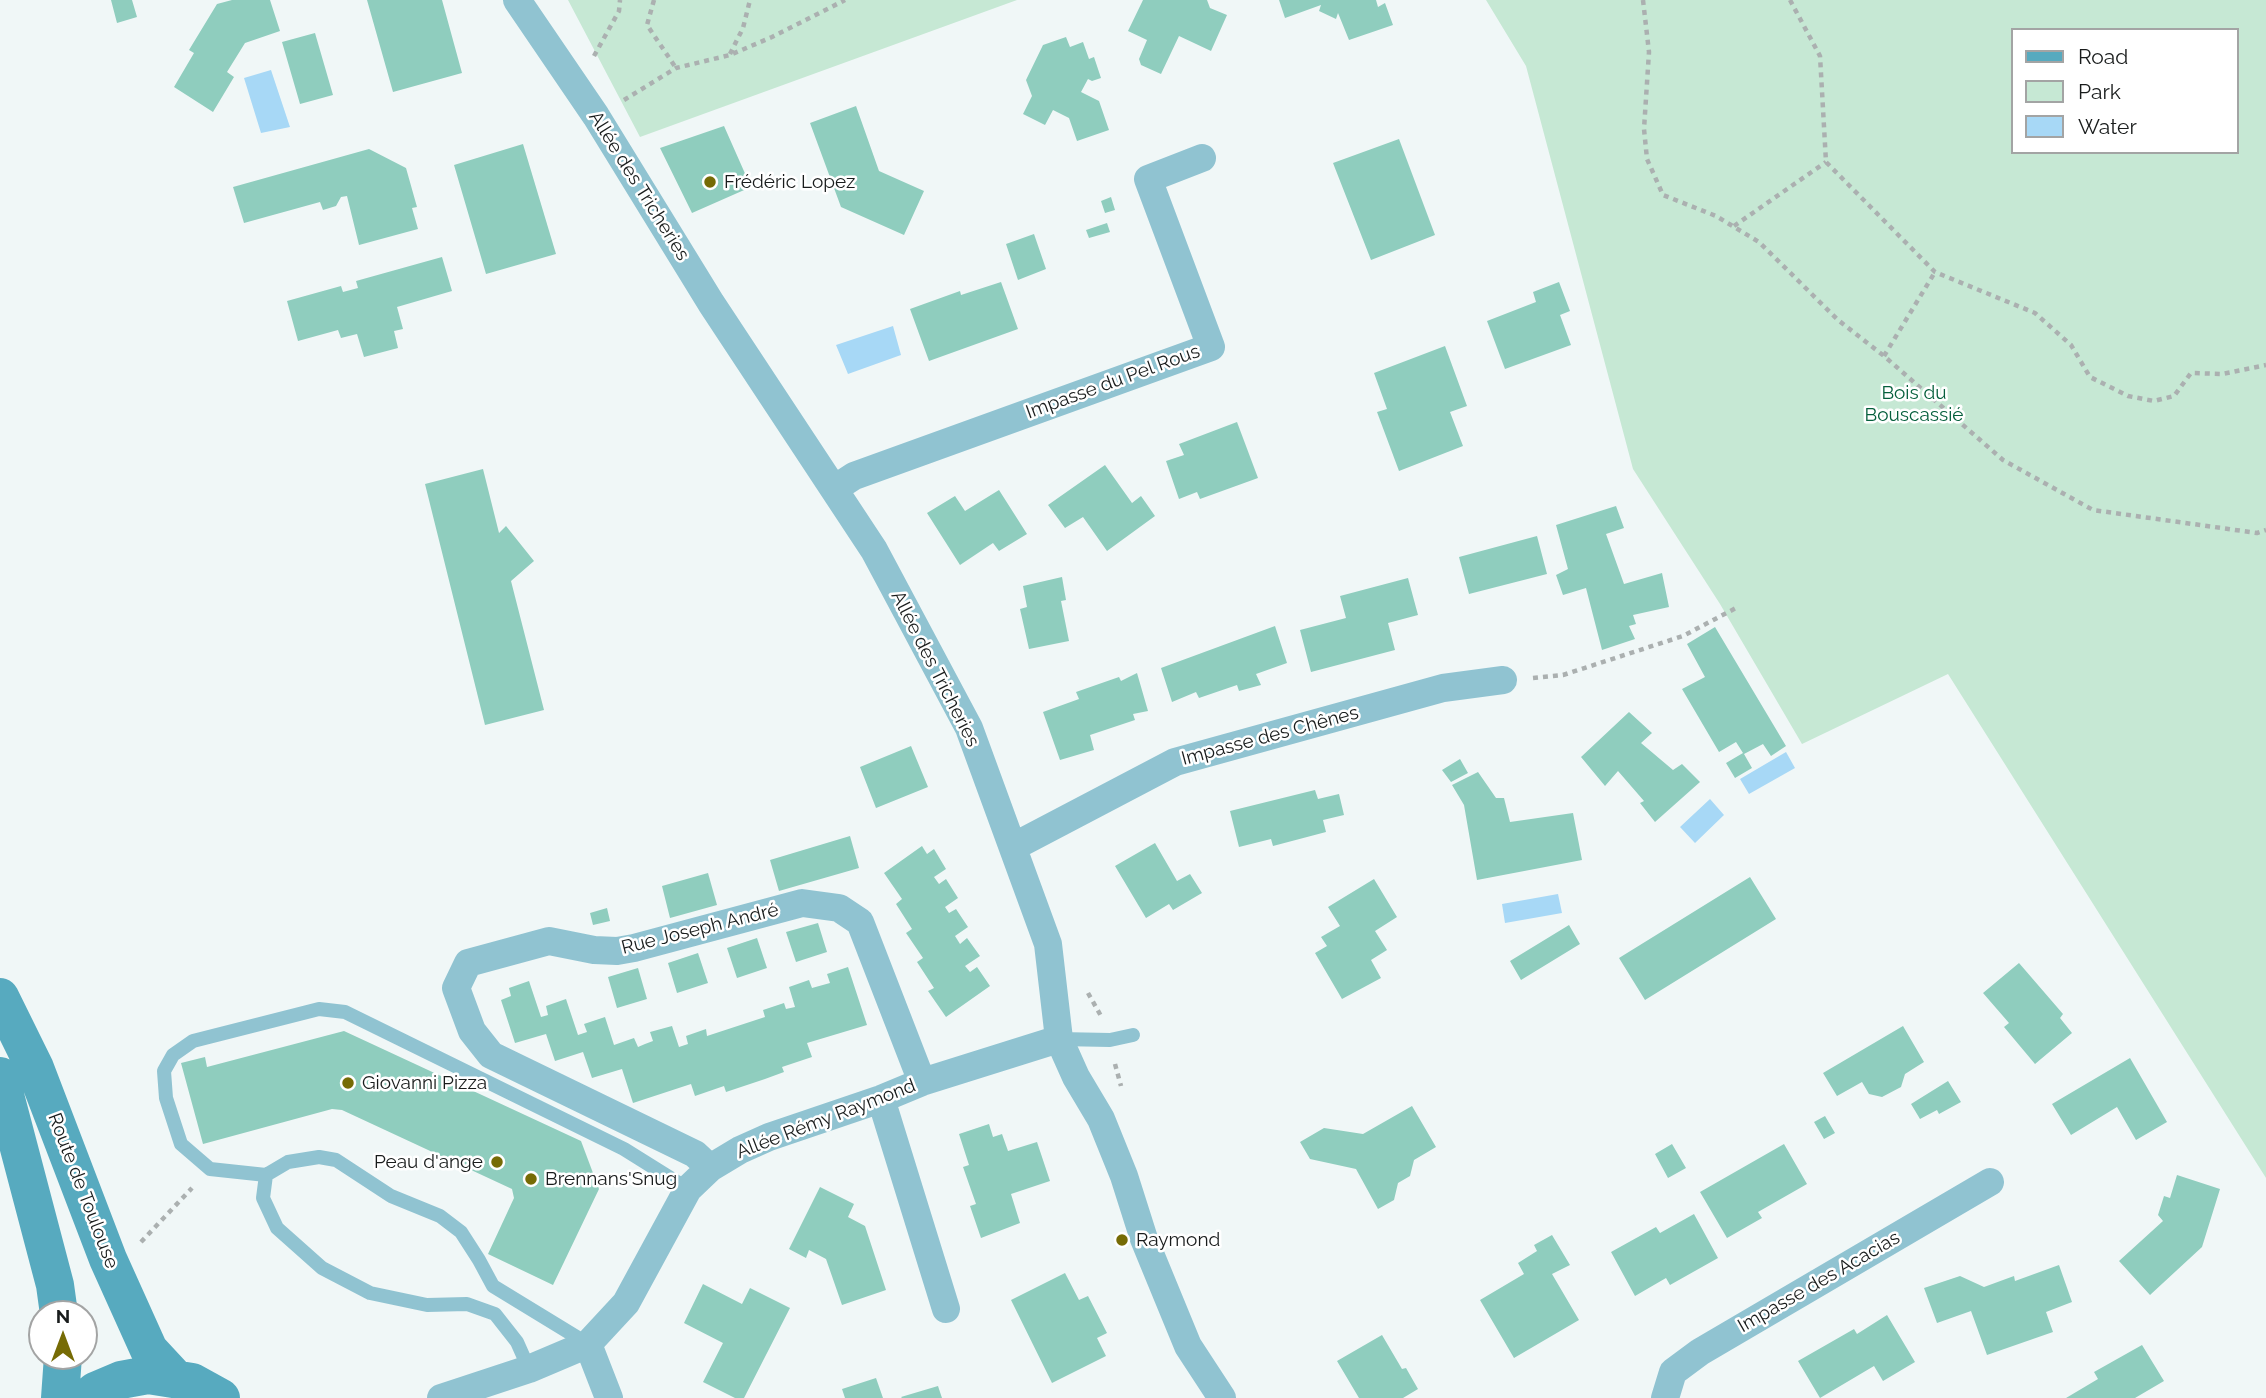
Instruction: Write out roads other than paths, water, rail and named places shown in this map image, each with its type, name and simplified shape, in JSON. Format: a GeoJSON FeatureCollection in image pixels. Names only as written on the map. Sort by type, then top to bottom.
{"type":"FeatureCollection","features":[{"type":"Feature","properties":{"kind":"main road","name":"Route de Toulouse"},"geometry":{"type":"LineString","coordinates":[[0,997],[35,1068],[108,1259],[149,1350],[175,1378]]}},
{"type":"Feature","properties":{"kind":"main road"},"geometry":{"type":"LineString","coordinates":[[0,1076],[57,1300]]}},
{"type":"Feature","properties":{"kind":"main road"},"geometry":{"type":"LineString","coordinates":[[60,1398],[62,1370]]}},
{"type":"Feature","properties":{"kind":"main road"},"geometry":{"type":"LineString","coordinates":[[87,1398],[95,1391],[121,1380],[148,1375],[175,1378],[206,1389],[221,1398]]}},
{"type":"Feature","properties":{"kind":"street","name":"Allée des Tricheries"},"geometry":{"type":"LineString","coordinates":[[517,0],[596,116],[711,303],[874,550],[969,727],[1048,944],[1059,1039],[1076,1077],[1101,1119],[1124,1176],[1143,1239],[1188,1346],[1222,1398]]}},
{"type":"Feature","properties":{"kind":"street","name":"Impasse du Pel Rous"},"geometry":{"type":"LineString","coordinates":[[834,489],[854,476],[1211,347],[1148,179],[1202,158]]}},
{"type":"Feature","properties":{"kind":"street","name":"Impasse des Chênes"},"geometry":{"type":"LineString","coordinates":[[1013,847],[1175,762],[1443,688],[1503,680]]}},
{"type":"Feature","properties":{"kind":"street","name":"Rue Joseph André"},"geometry":{"type":"LineString","coordinates":[[710,1168],[695,1154],[491,1055],[472,1031],[456,988],[468,963],[549,941],[594,950],[617,951],[634,948],[802,903],[839,908],[860,922],[922,1082]]}},
{"type":"Feature","properties":{"kind":"street","name":"Allée Rémy Raymond"},"geometry":{"type":"LineString","coordinates":[[441,1398],[529,1369],[588,1344],[626,1303],[688,1189],[710,1168],[740,1150],[922,1082],[1059,1039]]}},
{"type":"Feature","properties":{"kind":"street"},"geometry":{"type":"LineString","coordinates":[[881,1099],[946,1309]]}},
{"type":"Feature","properties":{"kind":"street","name":"Impasse des Acacias"},"geometry":{"type":"LineString","coordinates":[[1665,1398],[1673,1372],[1700,1352],[1990,1181]]}},
{"type":"Feature","properties":{"kind":"street"},"geometry":{"type":"LineString","coordinates":[[588,1344],[609,1398]]}},
{"type":"Feature","properties":{"kind":"lane"},"geometry":{"type":"LineString","coordinates":[[588,1344],[492,1286],[461,1232],[440,1216],[391,1196],[336,1160],[319,1157],[288,1162],[266,1175],[210,1169],[181,1144],[166,1098],[164,1071],[173,1055],[193,1041],[319,1009],[345,1012],[624,1149],[688,1189]]}},
{"type":"Feature","properties":{"kind":"lane"},"geometry":{"type":"LineString","coordinates":[[1059,1039],[1110,1040],[1133,1035]]}},
{"type":"Feature","properties":{"kind":"lane"},"geometry":{"type":"LineString","coordinates":[[266,1175],[262,1198],[277,1228],[322,1268],[370,1293],[427,1305],[467,1304],[495,1314],[517,1342],[529,1369]]}},
{"type":"Feature","properties":{"kind":"water"},"geometry":{"type":"Polygon","coordinates":[[[271,70],[290,127],[261,133],[244,78],[271,70]]]}},
{"type":"Feature","properties":{"kind":"water"},"geometry":{"type":"Polygon","coordinates":[[[893,326],[901,355],[848,374],[836,345],[893,326]]]}},
{"type":"Feature","properties":{"kind":"water"},"geometry":{"type":"Polygon","coordinates":[[[1786,752],[1795,768],[1749,794],[1740,779],[1786,752]]]}},
{"type":"Feature","properties":{"kind":"water"},"geometry":{"type":"Polygon","coordinates":[[[1710,799],[1724,815],[1695,843],[1680,827],[1710,799]]]}},
{"type":"Feature","properties":{"kind":"water"},"geometry":{"type":"Polygon","coordinates":[[[1558,894],[1562,913],[1505,923],[1502,904],[1558,894]]]}},
{"type":"Feature","properties":{"kind":"place","name":"Frédéric Lopez"},"geometry":{"type":"Point","coordinates":[710,182]}},
{"type":"Feature","properties":{"kind":"place","name":"Giovanni Pizza"},"geometry":{"type":"Point","coordinates":[348,1083]}},
{"type":"Feature","properties":{"kind":"place","name":"Peau d'ange"},"geometry":{"type":"Point","coordinates":[497,1162]}},
{"type":"Feature","properties":{"kind":"place","name":"Brennans'Snug"},"geometry":{"type":"Point","coordinates":[531,1179]}},
{"type":"Feature","properties":{"kind":"place","name":"Raymond"},"geometry":{"type":"Point","coordinates":[1122,1240]}},
{"type":"Feature","properties":{"kind":"park label","name":"Bois du Bouscassié"},"geometry":{"type":"Point","coordinates":[1914,404]}}]}
